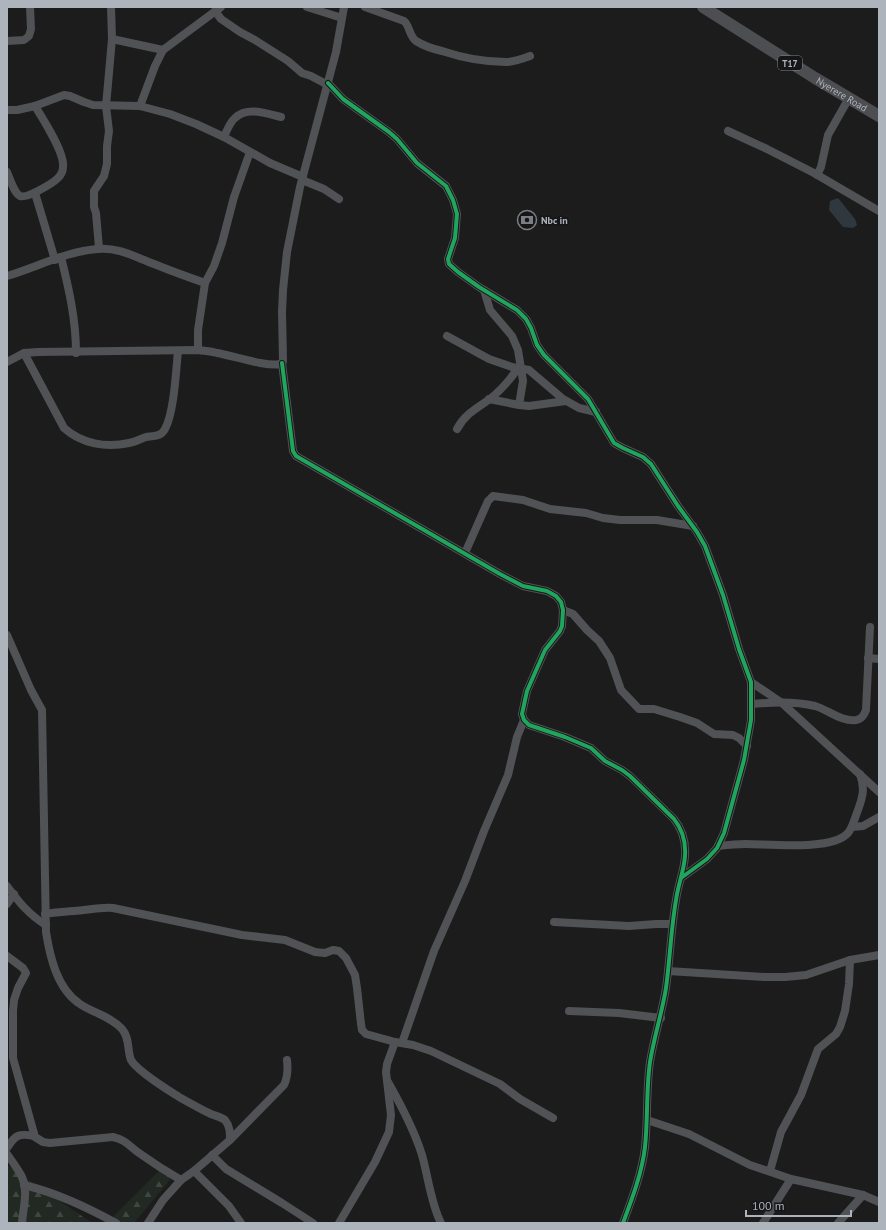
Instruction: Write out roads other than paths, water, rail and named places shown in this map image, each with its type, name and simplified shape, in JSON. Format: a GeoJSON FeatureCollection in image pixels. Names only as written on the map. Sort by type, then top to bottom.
{"type":"FeatureCollection","features":[{"type":"Feature","properties":{"kind":"main road","name":"Nyerere Road"},"geometry":{"type":"LineString","coordinates":[[703,7],[815,78],[879,116]]}},
{"type":"Feature","properties":{"kind":"street"},"geometry":{"type":"LineString","coordinates":[[7,41],[24,40],[29,36],[31,29],[30,7]]}},
{"type":"Feature","properties":{"kind":"street"},"geometry":{"type":"LineString","coordinates":[[100,248],[94,207],[94,191],[104,176],[107,164],[109,131],[106,106],[112,40],[112,7]]}},
{"type":"Feature","properties":{"kind":"street"},"geometry":{"type":"LineString","coordinates":[[307,7],[342,18]]}},
{"type":"Feature","properties":{"kind":"street"},"geometry":{"type":"LineString","coordinates":[[344,7],[336,52],[302,179],[287,252],[283,290],[282,362],[293,451],[296,456],[523,586],[547,591],[556,596],[561,602],[563,610],[562,626],[560,631],[544,650],[527,691],[522,714],[524,720],[529,725],[565,737],[591,748],[605,761],[630,776],[664,808],[677,823],[685,841],[686,856],[672,924],[668,971],[648,1074],[647,1120],[644,1149],[632,1200],[623,1223]]}},
{"type":"Feature","properties":{"kind":"street"},"geometry":{"type":"LineString","coordinates":[[365,7],[404,21],[415,41],[427,47],[457,56],[471,60],[506,62],[530,56]]}},
{"type":"Feature","properties":{"kind":"street"},"geometry":{"type":"LineString","coordinates":[[140,106],[155,66],[163,50],[218,9],[221,19],[240,32],[288,61],[302,73],[328,84],[344,99],[389,132],[418,163],[446,186],[453,200],[457,214],[455,238],[448,259],[449,264],[484,290],[517,310],[532,328],[537,345],[544,355],[588,399],[614,443],[644,457],[651,464],[705,546],[723,595],[739,649],[751,682],[752,704],[747,746],[724,833],[718,846],[707,859],[681,878]]}},
{"type":"Feature","properties":{"kind":"street"},"geometry":{"type":"LineString","coordinates":[[112,40],[163,50]]}},
{"type":"Feature","properties":{"kind":"street"},"geometry":{"type":"LineString","coordinates":[[7,110],[17,110],[35,106],[64,96],[70,96],[93,105],[140,106],[170,114],[224,137],[250,152],[324,189],[338,200]]}},
{"type":"Feature","properties":{"kind":"street"},"geometry":{"type":"LineString","coordinates":[[817,175],[821,167],[828,135],[849,98]]}},
{"type":"Feature","properties":{"kind":"street"},"geometry":{"type":"LineString","coordinates":[[7,172],[17,193],[25,197],[35,193],[57,179],[64,168],[62,156],[35,106]]}},
{"type":"Feature","properties":{"kind":"street"},"geometry":{"type":"LineString","coordinates":[[224,137],[232,121],[241,114],[261,112],[281,117]]}},
{"type":"Feature","properties":{"kind":"street"},"geometry":{"type":"LineString","coordinates":[[728,131],[817,175],[879,211]]}},
{"type":"Feature","properties":{"kind":"street"},"geometry":{"type":"LineString","coordinates":[[198,350],[198,330],[206,283],[222,243],[235,192],[250,152]]}},
{"type":"Feature","properties":{"kind":"street"},"geometry":{"type":"LineString","coordinates":[[35,193],[58,258],[72,307],[76,330],[76,352]]}},
{"type":"Feature","properties":{"kind":"street"},"geometry":{"type":"LineString","coordinates":[[7,276],[75,252],[100,248],[136,256],[152,264],[206,283]]}},
{"type":"Feature","properties":{"kind":"street"},"geometry":{"type":"LineString","coordinates":[[484,290],[490,310],[516,344],[523,381],[519,406]]}},
{"type":"Feature","properties":{"kind":"street"},"geometry":{"type":"LineString","coordinates":[[447,336],[490,360],[520,368],[532,373],[566,401],[579,408],[596,412]]}},
{"type":"Feature","properties":{"kind":"street"},"geometry":{"type":"LineString","coordinates":[[7,361],[24,353],[198,350],[275,364],[280,364],[282,362]]}},
{"type":"Feature","properties":{"kind":"street"},"geometry":{"type":"LineString","coordinates":[[24,353],[64,428],[72,436],[80,440],[95,444],[110,445],[131,443],[146,437],[156,436],[164,432],[170,416],[178,351]]}},
{"type":"Feature","properties":{"kind":"street"},"geometry":{"type":"LineString","coordinates":[[457,429],[462,420],[470,412],[489,399],[506,384],[520,368]]}},
{"type":"Feature","properties":{"kind":"street"},"geometry":{"type":"LineString","coordinates":[[489,399],[519,406],[566,401]]}},
{"type":"Feature","properties":{"kind":"street"},"geometry":{"type":"LineString","coordinates":[[464,553],[488,501],[493,496],[523,500],[550,509],[586,513],[603,518],[620,520],[657,520],[693,526]]}},
{"type":"Feature","properties":{"kind":"street"},"geometry":{"type":"LineString","coordinates":[[563,610],[573,614],[599,641],[610,658],[621,690],[639,709],[654,709],[680,717],[697,723],[714,734],[733,735],[739,738],[747,746]]}},
{"type":"Feature","properties":{"kind":"street"},"geometry":{"type":"LineString","coordinates":[[752,704],[782,702],[813,706],[847,720],[856,720],[863,716],[866,710],[870,627]]}},
{"type":"Feature","properties":{"kind":"street"},"geometry":{"type":"LineString","coordinates":[[7,635],[31,690],[42,707],[46,924],[49,950],[58,976],[65,988],[80,1004],[115,1023],[123,1030],[127,1038],[131,1060],[139,1069],[198,1108],[221,1117],[229,1126],[230,1140]]}},
{"type":"Feature","properties":{"kind":"street"},"geometry":{"type":"LineString","coordinates":[[868,658],[879,659]]}},
{"type":"Feature","properties":{"kind":"street"},"geometry":{"type":"LineString","coordinates":[[751,682],[782,702],[879,792]]}},
{"type":"Feature","properties":{"kind":"street"},"geometry":{"type":"LineString","coordinates":[[339,1223],[375,1162],[389,1132],[391,1115],[386,1079],[387,1064],[408,1025],[434,951],[465,881],[508,775],[517,737],[524,720]]}},
{"type":"Feature","properties":{"kind":"street"},"geometry":{"type":"LineString","coordinates":[[718,846],[745,844],[790,846],[823,843],[848,834],[852,827],[863,792],[863,784],[860,774]]}},
{"type":"Feature","properties":{"kind":"street"},"geometry":{"type":"LineString","coordinates":[[852,827],[863,826],[879,817]]}},
{"type":"Feature","properties":{"kind":"street"},"geometry":{"type":"LineString","coordinates":[[7,886],[25,909],[36,919],[46,924]]}},
{"type":"Feature","properties":{"kind":"street"},"geometry":{"type":"LineString","coordinates":[[7,904],[14,894]]}},
{"type":"Feature","properties":{"kind":"street"},"geometry":{"type":"LineString","coordinates":[[46,914],[61,911],[113,908],[242,935],[285,940],[315,952],[325,953],[333,950],[339,951],[346,958],[355,975],[358,988],[362,1030],[366,1034],[399,1043],[413,1045],[431,1051],[500,1084],[520,1099],[552,1118]]}},
{"type":"Feature","properties":{"kind":"street"},"geometry":{"type":"LineString","coordinates":[[554,922],[629,926],[672,924]]}},
{"type":"Feature","properties":{"kind":"street"},"geometry":{"type":"LineString","coordinates":[[668,971],[785,977],[806,975],[850,960],[879,955]]}},
{"type":"Feature","properties":{"kind":"street"},"geometry":{"type":"LineString","coordinates":[[7,956],[23,968],[26,973],[18,988],[14,1000],[13,1058],[16,1073],[28,1107],[34,1136]]}},
{"type":"Feature","properties":{"kind":"street"},"geometry":{"type":"LineString","coordinates":[[770,1171],[781,1132],[801,1094],[818,1048],[836,1034],[840,1027],[849,984],[850,960]]}},
{"type":"Feature","properties":{"kind":"street"},"geometry":{"type":"LineString","coordinates":[[569,1010],[618,1013],[660,1018]]}},
{"type":"Feature","properties":{"kind":"street"},"geometry":{"type":"LineString","coordinates":[[148,1223],[181,1180],[194,1171],[230,1140],[284,1085],[287,1080],[287,1060]]}},
{"type":"Feature","properties":{"kind":"street"},"geometry":{"type":"LineString","coordinates":[[386,1079],[402,1107],[414,1133],[422,1154],[441,1223]]}},
{"type":"Feature","properties":{"kind":"street"},"geometry":{"type":"LineString","coordinates":[[647,1120],[688,1134],[750,1165],[791,1179],[863,1195],[879,1202]]}},
{"type":"Feature","properties":{"kind":"street"},"geometry":{"type":"LineString","coordinates":[[7,1148],[14,1138],[25,1134],[34,1136],[38,1140],[50,1143],[113,1137],[125,1141],[135,1150],[181,1180]]}},
{"type":"Feature","properties":{"kind":"street"},"geometry":{"type":"LineString","coordinates":[[7,1154],[22,1176],[24,1185],[25,1194],[22,1223]]}},
{"type":"Feature","properties":{"kind":"street"},"geometry":{"type":"LineString","coordinates":[[212,1155],[226,1169],[313,1223]]}},
{"type":"Feature","properties":{"kind":"street"},"geometry":{"type":"LineString","coordinates":[[194,1171],[229,1206],[241,1223]]}},
{"type":"Feature","properties":{"kind":"street"},"geometry":{"type":"LineString","coordinates":[[763,1223],[791,1179]]}},
{"type":"Feature","properties":{"kind":"street"},"geometry":{"type":"LineString","coordinates":[[24,1185],[80,1204],[116,1223]]}},
{"type":"Feature","properties":{"kind":"street"},"geometry":{"type":"LineString","coordinates":[[838,1223],[863,1195]]}},
{"type":"Feature","properties":{"kind":"place","name":"Nbc in"},"geometry":{"type":"Point","coordinates":[527,220]}}]}
